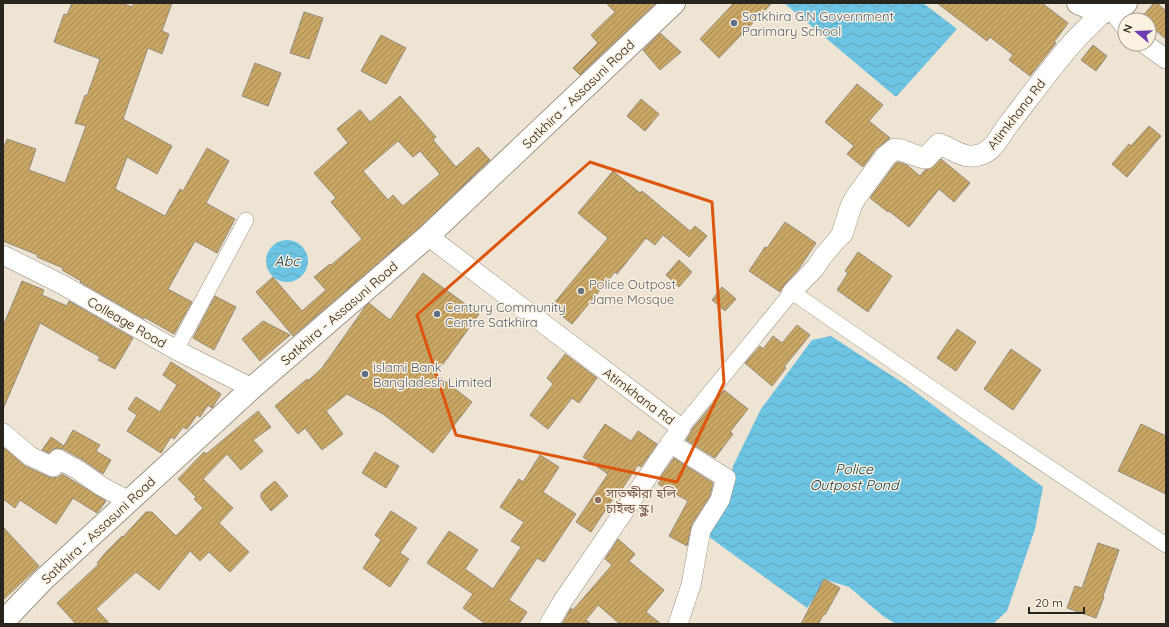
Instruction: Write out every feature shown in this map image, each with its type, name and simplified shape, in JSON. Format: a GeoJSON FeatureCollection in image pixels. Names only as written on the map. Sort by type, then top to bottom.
{"type":"FeatureCollection","features":[{"type":"Feature","properties":{"kind":"main road","name":"Satkhira - Assasuni Road"},"geometry":{"type":"LineString","coordinates":[[3,622],[43,580],[252,388],[428,236],[674,3]]}},
{"type":"Feature","properties":{"kind":"main road"},"geometry":{"type":"LineString","coordinates":[[1078,3],[1114,8]]}},
{"type":"Feature","properties":{"kind":"main road","name":"Atimkhana Rd"},"geometry":{"type":"LineString","coordinates":[[842,234],[851,206],[856,196],[890,152],[895,149],[900,149],[926,158],[939,144],[970,157],[982,154],[993,146],[1007,126],[1080,34],[1114,8]]}},
{"type":"Feature","properties":{"kind":"street"},"geometry":{"type":"LineString","coordinates":[[1156,52],[1166,59]]}},
{"type":"Feature","properties":{"kind":"street"},"geometry":{"type":"LineString","coordinates":[[176,350],[246,220]]}},
{"type":"Feature","properties":{"kind":"street"},"geometry":{"type":"LineString","coordinates":[[681,428],[792,292],[815,268],[842,234]]}},
{"type":"Feature","properties":{"kind":"street","name":"Atimkhana Rd"},"geometry":{"type":"LineString","coordinates":[[428,236],[681,428],[562,602],[549,624]]}},
{"type":"Feature","properties":{"kind":"street","name":"Colleage Road"},"geometry":{"type":"LineString","coordinates":[[3,255],[63,285],[176,350],[252,388]]}},
{"type":"Feature","properties":{"kind":"street"},"geometry":{"type":"LineString","coordinates":[[792,292],[981,422],[1166,545]]}},
{"type":"Feature","properties":{"kind":"street"},"geometry":{"type":"LineString","coordinates":[[3,433],[30,456],[53,467],[58,460],[78,470],[101,486],[129,501]]}},
{"type":"Feature","properties":{"kind":"street"},"geometry":{"type":"LineString","coordinates":[[670,443],[726,478],[720,500],[701,530],[691,585],[678,624]]}},
{"type":"Feature","properties":{"kind":"highlighted area"},"geometry":{"type":"Polygon","coordinates":[[[590,162],[712,202],[724,383],[677,482],[456,435],[417,315],[590,162]]]}},
{"type":"Feature","properties":{"kind":"water"},"geometry":{"type":"Polygon","coordinates":[[[784,3],[923,3],[957,29],[896,97],[784,3]]]}},
{"type":"Feature","properties":{"kind":"water","name":"Abc"},"geometry":{"type":"Polygon","coordinates":[[[283,240],[291,240],[302,246],[308,257],[308,265],[302,276],[291,282],[283,282],[272,276],[266,265],[266,257],[272,246],[283,240]]]}},
{"type":"Feature","properties":{"kind":"water","name":"Police Outpost Pond"},"geometry":{"type":"Polygon","coordinates":[[[831,336],[906,385],[1043,487],[1035,529],[1007,611],[993,624],[896,624],[883,616],[849,587],[827,580],[807,608],[701,531],[728,493],[733,466],[761,409],[812,340],[831,336]]]}},
{"type":"Feature","properties":{"kind":"building"},"geometry":{"type":"Polygon","coordinates":[[[72,3],[121,3],[132,7],[134,3],[172,3],[162,31],[169,34],[162,54],[148,48],[123,119],[172,146],[157,174],[127,157],[115,189],[165,216],[180,189],[183,191],[207,148],[229,161],[206,203],[235,219],[217,253],[195,241],[168,289],[192,302],[174,334],[144,317],[144,319],[80,282],[81,281],[62,270],[63,268],[37,257],[38,255],[3,241],[3,150],[7,139],[36,149],[29,170],[65,183],[86,126],[75,123],[85,95],[87,96],[100,59],[54,42],[64,14],[67,15],[72,3]]]}},
{"type":"Feature","properties":{"kind":"building"},"geometry":{"type":"Polygon","coordinates":[[[606,3],[656,3],[580,75],[573,68],[598,43],[591,35],[615,12],[606,3]]]}},
{"type":"Feature","properties":{"kind":"building","name":"Satkhira G.N Government Parimary School"},"geometry":{"type":"Polygon","coordinates":[[[734,3],[772,3],[719,58],[700,39],[734,3]]]}},
{"type":"Feature","properties":{"kind":"building"},"geometry":{"type":"Polygon","coordinates":[[[937,3],[1042,3],[1068,23],[1054,42],[1056,43],[1030,76],[1009,60],[1013,55],[990,37],[987,41],[937,3]]]}},
{"type":"Feature","properties":{"kind":"building"},"geometry":{"type":"Polygon","coordinates":[[[1154,3],[1157,3],[1166,11],[1166,39],[1157,32],[1157,12],[1146,12],[1154,3]]]}},
{"type":"Feature","properties":{"kind":"building"},"geometry":{"type":"Polygon","coordinates":[[[304,12],[323,18],[309,59],[290,53],[304,12]]]}},
{"type":"Feature","properties":{"kind":"building"},"geometry":{"type":"Polygon","coordinates":[[[660,33],[681,52],[660,70],[643,50],[660,33]]]}},
{"type":"Feature","properties":{"kind":"building"},"geometry":{"type":"Polygon","coordinates":[[[381,35],[406,48],[386,84],[361,71],[381,35]]]}},
{"type":"Feature","properties":{"kind":"building"},"geometry":{"type":"Polygon","coordinates":[[[1093,45],[1107,56],[1096,71],[1081,60],[1093,45]]]}},
{"type":"Feature","properties":{"kind":"building"},"geometry":{"type":"Polygon","coordinates":[[[255,63],[281,73],[268,106],[242,96],[255,63]]]}},
{"type":"Feature","properties":{"kind":"building"},"geometry":{"type":"Polygon","coordinates":[[[857,84],[883,105],[869,121],[890,138],[876,149],[863,167],[847,154],[854,146],[825,122],[857,84]]]}},
{"type":"Feature","properties":{"kind":"building"},"geometry":{"type":"Polygon","coordinates":[[[400,96],[436,137],[433,140],[456,167],[478,147],[490,160],[420,227],[293,336],[256,292],[273,277],[302,311],[326,290],[314,277],[362,239],[331,202],[336,198],[314,173],[348,143],[337,129],[360,110],[370,122],[400,96]],[[398,141],[363,171],[388,200],[393,195],[403,206],[440,174],[420,151],[413,157],[398,141]]]}},
{"type":"Feature","properties":{"kind":"building"},"geometry":{"type":"Polygon","coordinates":[[[641,99],[659,114],[645,131],[627,116],[641,99]]]}},
{"type":"Feature","properties":{"kind":"building"},"geometry":{"type":"Polygon","coordinates":[[[1149,126],[1161,136],[1127,177],[1112,164],[1129,144],[1131,146],[1149,126]]]}},
{"type":"Feature","properties":{"kind":"building"},"geometry":{"type":"Polygon","coordinates":[[[941,159],[970,183],[954,202],[939,189],[909,227],[870,198],[898,162],[907,165],[920,176],[925,170],[930,169],[941,159]]]}},
{"type":"Feature","properties":{"kind":"building"},"geometry":{"type":"Polygon","coordinates":[[[613,171],[640,193],[642,191],[690,231],[695,226],[707,236],[689,257],[663,235],[655,245],[646,238],[617,274],[615,272],[572,324],[551,307],[608,238],[578,213],[613,171]]]}},
{"type":"Feature","properties":{"kind":"building"},"geometry":{"type":"Polygon","coordinates":[[[785,222],[816,243],[798,270],[784,285],[780,292],[749,271],[765,247],[767,248],[785,222]]]}},
{"type":"Feature","properties":{"kind":"building"},"geometry":{"type":"Polygon","coordinates":[[[858,252],[892,276],[868,312],[837,290],[848,273],[845,271],[858,252]]]}},
{"type":"Feature","properties":{"kind":"building"},"geometry":{"type":"Polygon","coordinates":[[[679,260],[692,272],[679,287],[666,275],[679,260]]]}},
{"type":"Feature","properties":{"kind":"building"},"geometry":{"type":"Polygon","coordinates":[[[423,273],[479,314],[436,374],[472,402],[433,453],[383,414],[347,394],[326,411],[343,434],[322,450],[305,428],[298,434],[275,406],[307,379],[308,381],[322,368],[369,303],[390,320],[423,273]]]}},
{"type":"Feature","properties":{"kind":"building"},"geometry":{"type":"Polygon","coordinates":[[[22,281],[44,290],[42,295],[67,306],[69,301],[133,338],[115,369],[98,360],[100,357],[40,323],[3,409],[3,326],[22,281]]]}},
{"type":"Feature","properties":{"kind":"building"},"geometry":{"type":"Polygon","coordinates":[[[722,287],[736,299],[725,311],[712,300],[722,287]]]}},
{"type":"Feature","properties":{"kind":"building"},"geometry":{"type":"Polygon","coordinates":[[[215,296],[236,307],[214,350],[193,338],[215,296]]]}},
{"type":"Feature","properties":{"kind":"building"},"geometry":{"type":"Polygon","coordinates":[[[263,321],[290,335],[260,361],[242,339],[263,321]]]}},
{"type":"Feature","properties":{"kind":"building"},"geometry":{"type":"Polygon","coordinates":[[[797,325],[810,335],[784,367],[786,368],[772,386],[745,363],[760,346],[763,349],[773,336],[782,343],[797,325]]]}},
{"type":"Feature","properties":{"kind":"building"},"geometry":{"type":"Polygon","coordinates":[[[957,329],[976,342],[956,371],[937,358],[957,329]]]}},
{"type":"Feature","properties":{"kind":"building"},"geometry":{"type":"Polygon","coordinates":[[[1011,349],[1041,370],[1013,410],[984,389],[1011,349]]]}},
{"type":"Feature","properties":{"kind":"building"},"geometry":{"type":"Polygon","coordinates":[[[565,354],[597,378],[579,403],[572,398],[548,429],[530,415],[553,384],[547,378],[565,354]]]}},
{"type":"Feature","properties":{"kind":"building"},"geometry":{"type":"Polygon","coordinates":[[[171,362],[221,394],[212,408],[208,405],[200,417],[197,415],[187,429],[183,427],[174,439],[171,437],[161,453],[127,431],[137,415],[128,409],[136,397],[160,412],[177,385],[163,375],[171,362]]]}},
{"type":"Feature","properties":{"kind":"building"},"geometry":{"type":"Polygon","coordinates":[[[724,390],[748,409],[730,432],[733,434],[715,458],[686,440],[692,429],[724,390]]]}},
{"type":"Feature","properties":{"kind":"building"},"geometry":{"type":"Polygon","coordinates":[[[258,411],[271,427],[253,440],[263,451],[241,470],[227,454],[203,479],[233,508],[219,523],[249,552],[230,572],[209,552],[200,561],[190,551],[159,590],[136,572],[96,609],[110,624],[76,624],[57,603],[99,564],[97,563],[108,550],[122,536],[123,537],[146,512],[152,512],[176,536],[203,508],[194,499],[196,497],[178,479],[204,452],[206,454],[258,411]]]}},
{"type":"Feature","properties":{"kind":"building"},"geometry":{"type":"Polygon","coordinates":[[[605,424],[631,441],[638,431],[657,444],[641,467],[638,465],[622,489],[620,488],[591,532],[576,522],[608,474],[583,457],[605,424]]]}},
{"type":"Feature","properties":{"kind":"building"},"geometry":{"type":"Polygon","coordinates":[[[1141,424],[1166,436],[1166,494],[1118,471],[1141,424]]]}},
{"type":"Feature","properties":{"kind":"building"},"geometry":{"type":"Polygon","coordinates":[[[73,430],[100,445],[96,451],[111,460],[103,474],[83,460],[63,449],[53,449],[49,453],[42,450],[51,437],[64,446],[73,430]]]}},
{"type":"Feature","properties":{"kind":"building"},"geometry":{"type":"Polygon","coordinates":[[[3,447],[25,466],[49,477],[54,478],[62,474],[106,501],[97,513],[73,498],[56,524],[20,500],[15,508],[3,499],[3,447]]]}},
{"type":"Feature","properties":{"kind":"building"},"geometry":{"type":"Polygon","coordinates":[[[375,452],[399,466],[386,488],[362,473],[375,452]]]}},
{"type":"Feature","properties":{"kind":"building"},"geometry":{"type":"Polygon","coordinates":[[[540,455],[559,467],[543,492],[576,514],[544,562],[537,558],[509,600],[527,612],[519,624],[486,624],[463,608],[473,594],[427,563],[449,531],[478,550],[465,569],[493,589],[521,547],[511,541],[524,522],[500,507],[519,479],[523,482],[540,455]]]}},
{"type":"Feature","properties":{"kind":"building"},"geometry":{"type":"Polygon","coordinates":[[[674,458],[713,483],[710,496],[692,524],[687,546],[669,536],[688,501],[658,484],[661,480],[659,479],[674,458]]]}},
{"type":"Feature","properties":{"kind":"building"},"geometry":{"type":"Polygon","coordinates":[[[275,481],[288,496],[271,511],[261,498],[261,493],[275,481]]]}},
{"type":"Feature","properties":{"kind":"building"},"geometry":{"type":"Polygon","coordinates":[[[391,511],[417,528],[400,553],[409,559],[390,587],[363,568],[381,540],[375,535],[391,511]]]}},
{"type":"Feature","properties":{"kind":"building"},"geometry":{"type":"Polygon","coordinates":[[[3,527],[39,566],[3,600],[3,527]]]}},
{"type":"Feature","properties":{"kind":"building"},"geometry":{"type":"Polygon","coordinates":[[[618,539],[635,554],[629,561],[664,590],[646,612],[661,624],[620,624],[598,605],[586,620],[591,624],[562,624],[571,608],[573,610],[612,565],[605,559],[618,539]]]}},
{"type":"Feature","properties":{"kind":"building"},"geometry":{"type":"Polygon","coordinates":[[[1098,543],[1119,550],[1096,618],[1067,608],[1075,586],[1082,588],[1098,543]]]}},
{"type":"Feature","properties":{"kind":"building"},"geometry":{"type":"Polygon","coordinates":[[[824,579],[840,588],[825,615],[824,614],[818,624],[801,624],[824,579]]]}},
{"type":"Feature","properties":{"kind":"place","name":"Satkhira G.N Government Parimary School"},"geometry":{"type":"Point","coordinates":[734,23]}},
{"type":"Feature","properties":{"kind":"place","name":"Police Outpost Jame Mosque"},"geometry":{"type":"Point","coordinates":[581,291]}},
{"type":"Feature","properties":{"kind":"place","name":"Century Community Centre Satkhira"},"geometry":{"type":"Point","coordinates":[437,314]}},
{"type":"Feature","properties":{"kind":"place","name":"islami Bank Bangladesh Limited"},"geometry":{"type":"Point","coordinates":[365,374]}},
{"type":"Feature","properties":{"kind":"place","name":"সাতক্ষীরা হলি চাইল্ড স্কুল।"},"geometry":{"type":"Point","coordinates":[598,500]}}]}
